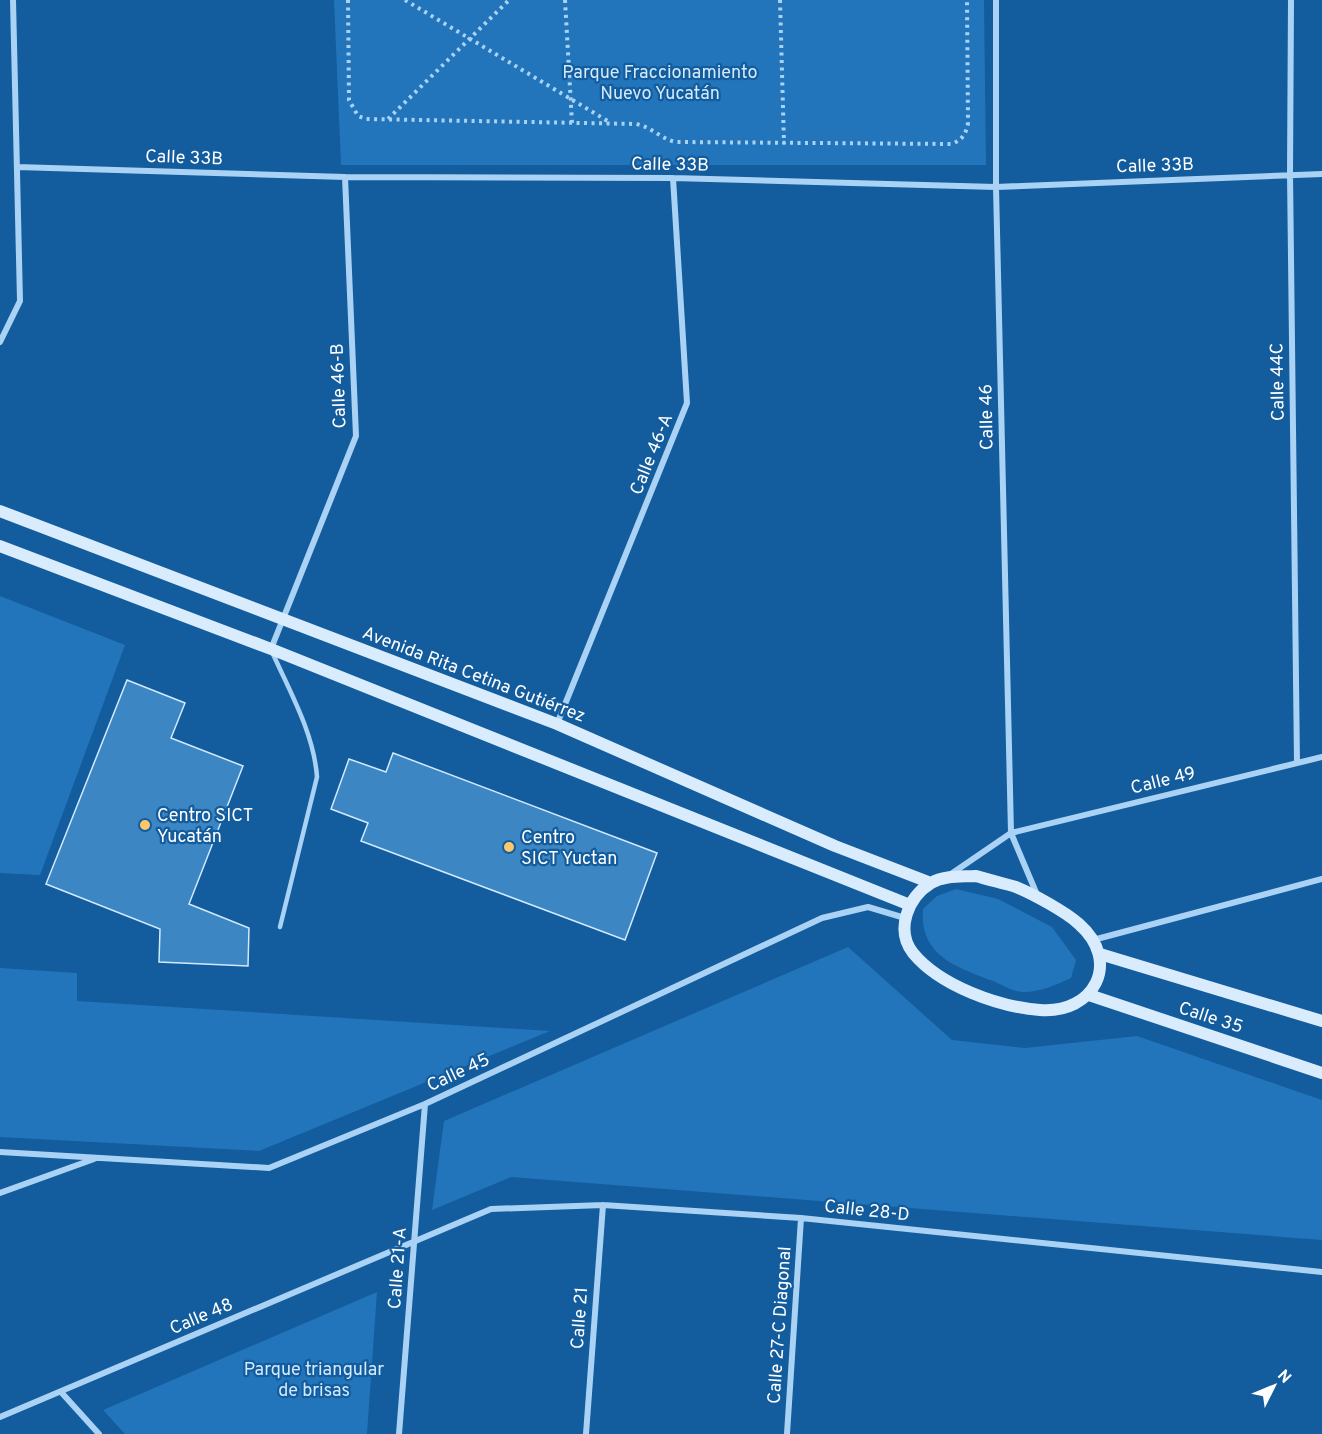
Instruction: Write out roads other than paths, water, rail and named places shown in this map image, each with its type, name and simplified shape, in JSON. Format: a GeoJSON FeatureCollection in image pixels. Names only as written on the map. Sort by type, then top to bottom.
{"type":"FeatureCollection","features":[{"type":"Feature","properties":{"kind":"street"},"geometry":{"type":"LineString","coordinates":[[0,342],[20,301],[13,0]]}},
{"type":"Feature","properties":{"kind":"street","name":"Calle 46"},"geometry":{"type":"LineString","coordinates":[[996,0],[996,187],[1011,832],[1040,900]]}},
{"type":"Feature","properties":{"kind":"street","name":"Calle 44C"},"geometry":{"type":"LineString","coordinates":[[1291,0],[1290,174],[1298,763]]}},
{"type":"Feature","properties":{"kind":"street","name":"Calle 33B"},"geometry":{"type":"LineString","coordinates":[[17,167],[345,177],[673,178],[996,187],[1322,174]]}},
{"type":"Feature","properties":{"kind":"street","name":"Calle 46-B"},"geometry":{"type":"LineString","coordinates":[[271,649],[356,436],[345,177]]}},
{"type":"Feature","properties":{"kind":"street","name":"Calle 46-A"},"geometry":{"type":"LineString","coordinates":[[556,724],[687,403],[673,178]]}},
{"type":"Feature","properties":{"kind":"street","name":"Avenida Rita Cetina Gutiérrez"},"geometry":{"type":"LineString","coordinates":[[0,511],[556,724],[835,846],[931,883]]}},
{"type":"Feature","properties":{"kind":"street"},"geometry":{"type":"LineString","coordinates":[[0,546],[271,649],[910,905]]}},
{"type":"Feature","properties":{"kind":"street","name":"Calle 49"},"geometry":{"type":"LineString","coordinates":[[1011,832],[1322,757]]}},
{"type":"Feature","properties":{"kind":"street"},"geometry":{"type":"LineString","coordinates":[[947,877],[976,876],[1016,888],[1080,924],[1093,940],[1100,954],[1099,971],[1089,995],[1069,1006],[1048,1011],[1021,1008],[959,988],[933,972],[912,952],[904,935],[905,918],[910,905],[931,883],[947,877],[1011,832]]}},
{"type":"Feature","properties":{"kind":"street"},"geometry":{"type":"LineString","coordinates":[[1093,940],[1322,879]]}},
{"type":"Feature","properties":{"kind":"street","name":"Calle 45"},"geometry":{"type":"LineString","coordinates":[[0,1152],[268,1168],[424,1104],[822,918],[868,907],[905,918]]}},
{"type":"Feature","properties":{"kind":"street","name":"Calle 35"},"geometry":{"type":"LineString","coordinates":[[1100,954],[1322,1022]]}},
{"type":"Feature","properties":{"kind":"street","name":"Calle 35"},"geometry":{"type":"LineString","coordinates":[[1089,995],[1322,1073]]}},
{"type":"Feature","properties":{"kind":"street","name":"Calle 21-A"},"geometry":{"type":"LineString","coordinates":[[399,1434],[424,1104]]}},
{"type":"Feature","properties":{"kind":"street"},"geometry":{"type":"LineString","coordinates":[[0,1193],[97,1158]]}},
{"type":"Feature","properties":{"kind":"street","name":"Calle 28-D"},"geometry":{"type":"LineString","coordinates":[[414,1241],[491,1209],[603,1205],[801,1218],[1322,1272]]}},
{"type":"Feature","properties":{"kind":"street","name":"Calle 21"},"geometry":{"type":"LineString","coordinates":[[586,1434],[603,1205]]}},
{"type":"Feature","properties":{"kind":"street","name":"Calle 27-C Diagonal"},"geometry":{"type":"LineString","coordinates":[[787,1434],[801,1218]]}},
{"type":"Feature","properties":{"kind":"street","name":"Calle 48"},"geometry":{"type":"LineString","coordinates":[[0,1417],[414,1241]]}},
{"type":"Feature","properties":{"kind":"street"},"geometry":{"type":"LineString","coordinates":[[61,1392],[99,1434]]}},
{"type":"Feature","properties":{"kind":"lane"},"geometry":{"type":"LineString","coordinates":[[271,649],[306,730],[316,762],[317,777],[280,927]]}},
{"type":"Feature","properties":{"kind":"place","name":"Centro SICT Yucatán"},"geometry":{"type":"Point","coordinates":[145,825]}},
{"type":"Feature","properties":{"kind":"place","name":"Centro SICT Yuctan"},"geometry":{"type":"Point","coordinates":[509,847]}},
{"type":"Feature","properties":{"kind":"park label","name":"Parque Fraccionamiento Nuevo Yucatán"},"geometry":{"type":"Point","coordinates":[660,82]}},
{"type":"Feature","properties":{"kind":"park label","name":"Parque triangular de brisas"},"geometry":{"type":"Point","coordinates":[314,1379]}}]}
